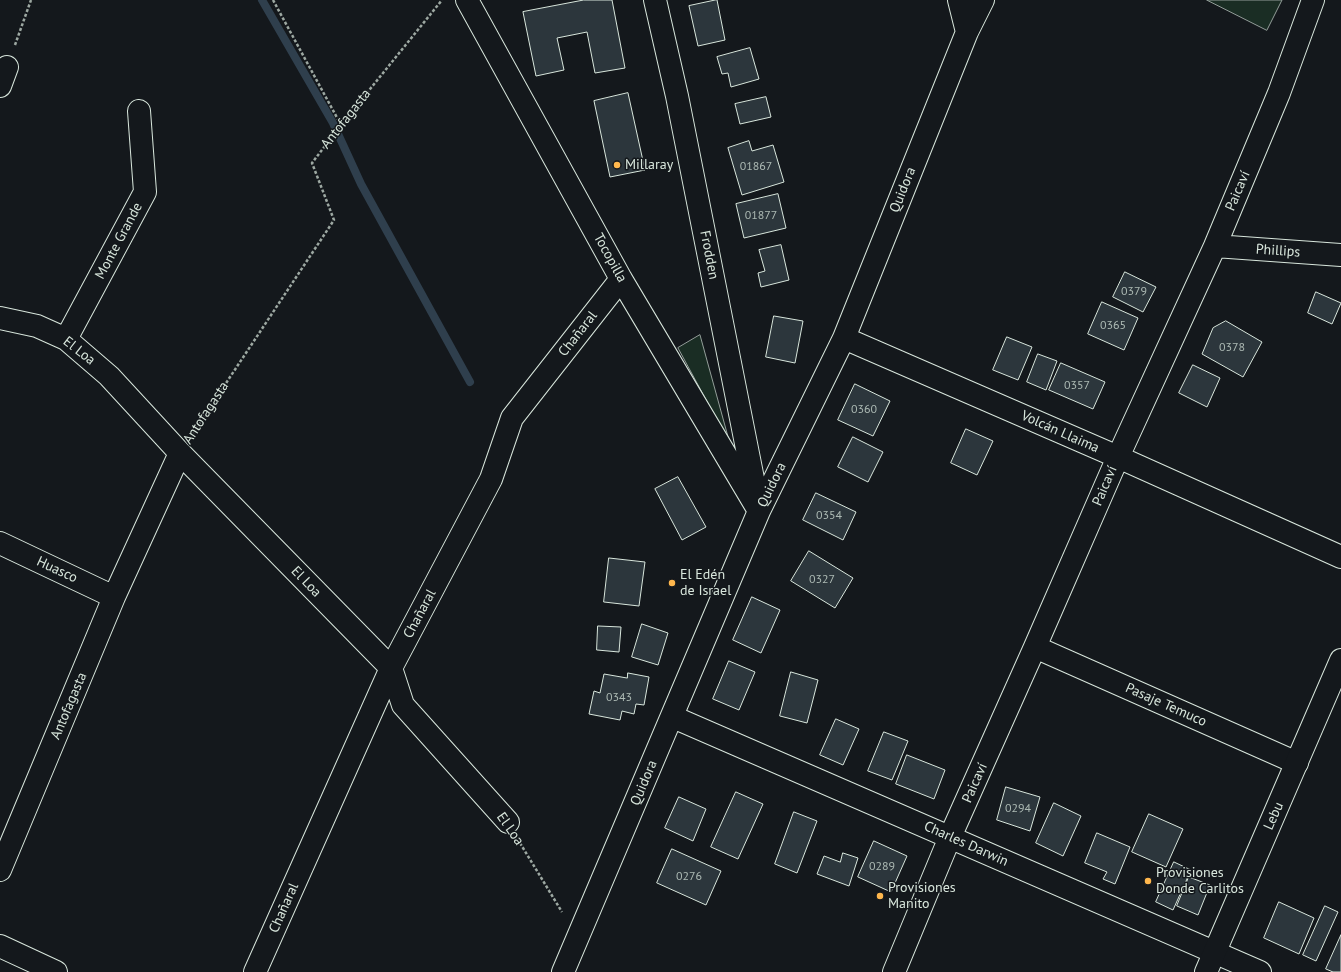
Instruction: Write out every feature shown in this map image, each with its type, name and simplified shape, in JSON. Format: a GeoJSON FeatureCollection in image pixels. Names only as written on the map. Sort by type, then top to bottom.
{"type":"FeatureCollection","features":[{"type":"Feature","properties":{"kind":"street","name":"Tocopilla"},"geometry":{"type":"LineString","coordinates":[[467,0],[621,279],[759,511]]}},
{"type":"Feature","properties":{"kind":"street","name":"Frodden"},"geometry":{"type":"LineString","coordinates":[[655,0],[677,96],[759,511]]}},
{"type":"Feature","properties":{"kind":"street"},"geometry":{"type":"LineString","coordinates":[[959,0],[967,32]]}},
{"type":"Feature","properties":{"kind":"street","name":"Quidora"},"geometry":{"type":"LineString","coordinates":[[563,972],[759,511],[844,338],[967,32],[983,0]]}},
{"type":"Feature","properties":{"kind":"street","name":"Paicaví"},"geometry":{"type":"LineString","coordinates":[[894,972],[950,837],[1118,457],[1215,246],[1279,93],[1314,0]]}},
{"type":"Feature","properties":{"kind":"street","name":"Monte Grande"},"geometry":{"type":"LineString","coordinates":[[66,339],[145,192],[139,111]]}},
{"type":"Feature","properties":{"kind":"street","name":"Phillips"},"geometry":{"type":"LineString","coordinates":[[1215,246],[1341,255]]}},
{"type":"Feature","properties":{"kind":"street","name":"Chañaral"},"geometry":{"type":"LineString","coordinates":[[255,972],[391,668],[492,479],[512,418],[621,279]]}},
{"type":"Feature","properties":{"kind":"street","name":"El Loa"},"geometry":{"type":"LineString","coordinates":[[0,318],[37,326],[66,339],[109,376],[180,453],[391,668],[403,705],[508,822]]}},
{"type":"Feature","properties":{"kind":"street","name":"Volcán Llaima"},"geometry":{"type":"LineString","coordinates":[[844,338],[1118,457],[1341,557]]}},
{"type":"Feature","properties":{"kind":"street","name":"Antofagasta"},"geometry":{"type":"LineString","coordinates":[[0,870],[114,597],[180,453]]}},
{"type":"Feature","properties":{"kind":"street","name":"Huasco"},"geometry":{"type":"LineString","coordinates":[[0,544],[114,597]]}},
{"type":"Feature","properties":{"kind":"street","name":"Pasaje Temuco"},"geometry":{"type":"LineString","coordinates":[[1035,647],[1297,763]]}},
{"type":"Feature","properties":{"kind":"street","name":"Lebu"},"geometry":{"type":"LineString","coordinates":[[1210,962],[1341,660]]}},
{"type":"Feature","properties":{"kind":"street","name":"Charles Darwin"},"geometry":{"type":"LineString","coordinates":[[672,717],[950,837],[1210,962],[1260,972]]}},
{"type":"Feature","properties":{"kind":"street"},"geometry":{"type":"LineString","coordinates":[[0,946],[56,972]]}},
{"type":"Feature","properties":{"kind":"path"},"geometry":{"type":"LineString","coordinates":[[4,76],[31,0]]}},
{"type":"Feature","properties":{"kind":"path"},"geometry":{"type":"LineString","coordinates":[[273,0],[341,125]]}},
{"type":"Feature","properties":{"kind":"path","name":"Antofagasta"},"geometry":{"type":"LineString","coordinates":[[180,453],[334,220],[312,163],[442,0]]}},
{"type":"Feature","properties":{"kind":"path","name":"El Loa"},"geometry":{"type":"LineString","coordinates":[[508,822],[556,903]]}},
{"type":"Feature","properties":{"kind":"green space"},"geometry":{"type":"Polygon","coordinates":[[[1207,0],[1282,0],[1267,30],[1207,0]]]}},
{"type":"Feature","properties":{"kind":"green space"},"geometry":{"type":"Polygon","coordinates":[[[700,335],[730,444],[678,348],[700,335]]]}},
{"type":"Feature","properties":{"kind":"building"},"geometry":{"type":"Polygon","coordinates":[[[584,0],[612,0],[625,68],[595,73],[587,32],[557,38],[564,70],[536,76],[523,12],[584,0]]]}},
{"type":"Feature","properties":{"kind":"building"},"geometry":{"type":"Polygon","coordinates":[[[717,0],[725,40],[698,46],[689,6],[717,0]]]}},
{"type":"Feature","properties":{"kind":"building"},"geometry":{"type":"Polygon","coordinates":[[[750,48],[759,79],[731,87],[728,73],[722,74],[717,57],[750,48]]]}},
{"type":"Feature","properties":{"kind":"building"},"geometry":{"type":"Polygon","coordinates":[[[628,93],[645,170],[610,177],[594,101],[628,93]]]}},
{"type":"Feature","properties":{"kind":"building"},"geometry":{"type":"Polygon","coordinates":[[[766,97],[771,117],[740,124],[735,104],[766,97]]]}},
{"type":"Feature","properties":{"kind":"building"},"geometry":{"type":"Polygon","coordinates":[[[749,141],[752,151],[773,145],[784,182],[742,195],[728,148],[749,141]]]}},
{"type":"Feature","properties":{"kind":"building"},"geometry":{"type":"Polygon","coordinates":[[[778,194],[786,228],[744,238],[736,204],[778,194]]]}},
{"type":"Feature","properties":{"kind":"building"},"geometry":{"type":"Polygon","coordinates":[[[781,245],[789,280],[761,287],[758,273],[765,271],[759,250],[781,245]]]}},
{"type":"Feature","properties":{"kind":"building"},"geometry":{"type":"Polygon","coordinates":[[[1125,272],[1156,287],[1143,312],[1113,297],[1125,272]]]}},
{"type":"Feature","properties":{"kind":"building"},"geometry":{"type":"Polygon","coordinates":[[[1316,292],[1341,303],[1332,324],[1308,313],[1316,292]]]}},
{"type":"Feature","properties":{"kind":"building"},"geometry":{"type":"Polygon","coordinates":[[[1102,302],[1138,318],[1124,350],[1088,334],[1102,302]]]}},
{"type":"Feature","properties":{"kind":"building"},"geometry":{"type":"Polygon","coordinates":[[[774,316],[803,321],[795,363],[766,357],[774,316]]]}},
{"type":"Feature","properties":{"kind":"building"},"geometry":{"type":"Polygon","coordinates":[[[1226,321],[1262,342],[1243,377],[1202,354],[1213,328],[1226,321]]]}},
{"type":"Feature","properties":{"kind":"building"},"geometry":{"type":"Polygon","coordinates":[[[1007,337],[1032,347],[1018,380],[993,370],[1007,337]]]}},
{"type":"Feature","properties":{"kind":"building"},"geometry":{"type":"Polygon","coordinates":[[[1038,354],[1057,361],[1046,390],[1027,382],[1038,354]]]}},
{"type":"Feature","properties":{"kind":"building"},"geometry":{"type":"Polygon","coordinates":[[[1061,363],[1105,382],[1093,409],[1049,390],[1061,363]]]}},
{"type":"Feature","properties":{"kind":"building"},"geometry":{"type":"Polygon","coordinates":[[[1193,365],[1220,378],[1207,407],[1179,393],[1193,365]]]}},
{"type":"Feature","properties":{"kind":"building"},"geometry":{"type":"Polygon","coordinates":[[[855,384],[890,401],[873,436],[838,420],[855,384]]]}},
{"type":"Feature","properties":{"kind":"building"},"geometry":{"type":"Polygon","coordinates":[[[966,429],[993,441],[977,475],[951,463],[966,429]]]}},
{"type":"Feature","properties":{"kind":"building"},"geometry":{"type":"Polygon","coordinates":[[[853,437],[883,452],[868,482],[838,467],[853,437]]]}},
{"type":"Feature","properties":{"kind":"building"},"geometry":{"type":"Polygon","coordinates":[[[678,477],[706,527],[682,540],[655,489],[678,477]]]}},
{"type":"Feature","properties":{"kind":"building"},"geometry":{"type":"Polygon","coordinates":[[[816,493],[856,512],[843,540],[803,520],[816,493]]]}},
{"type":"Feature","properties":{"kind":"building"},"geometry":{"type":"Polygon","coordinates":[[[809,551],[853,578],[835,608],[791,581],[809,551]]]}},
{"type":"Feature","properties":{"kind":"building"},"geometry":{"type":"Polygon","coordinates":[[[609,558],[645,562],[639,606],[604,602],[609,558]]]}},
{"type":"Feature","properties":{"kind":"building"},"geometry":{"type":"Polygon","coordinates":[[[752,597],[780,610],[761,653],[733,640],[752,597]]]}},
{"type":"Feature","properties":{"kind":"building"},"geometry":{"type":"Polygon","coordinates":[[[642,624],[668,633],[658,665],[632,657],[642,624]]]}},
{"type":"Feature","properties":{"kind":"building"},"geometry":{"type":"Polygon","coordinates":[[[598,626],[621,627],[619,652],[597,650],[598,626]]]}},
{"type":"Feature","properties":{"kind":"building"},"geometry":{"type":"Polygon","coordinates":[[[729,661],[755,672],[739,710],[713,699],[729,661]]]}},
{"type":"Feature","properties":{"kind":"building"},"geometry":{"type":"Polygon","coordinates":[[[791,672],[818,680],[807,723],[780,716],[791,672]]]}},
{"type":"Feature","properties":{"kind":"building"},"geometry":{"type":"Polygon","coordinates":[[[628,673],[649,677],[644,705],[636,704],[634,714],[622,711],[620,720],[589,714],[594,691],[600,693],[604,674],[627,678],[628,673]]]}},
{"type":"Feature","properties":{"kind":"building"},"geometry":{"type":"Polygon","coordinates":[[[836,719],[859,729],[843,765],[820,755],[836,719]]]}},
{"type":"Feature","properties":{"kind":"building"},"geometry":{"type":"Polygon","coordinates":[[[884,732],[908,741],[892,780],[868,771],[884,732]]]}},
{"type":"Feature","properties":{"kind":"building"},"geometry":{"type":"Polygon","coordinates":[[[907,755],[945,770],[934,799],[896,784],[907,755]]]}},
{"type":"Feature","properties":{"kind":"building"},"geometry":{"type":"Polygon","coordinates":[[[1006,787],[1040,797],[1030,831],[997,820],[1006,787]]]}},
{"type":"Feature","properties":{"kind":"building"},"geometry":{"type":"Polygon","coordinates":[[[736,792],[763,804],[738,859],[711,847],[736,792]]]}},
{"type":"Feature","properties":{"kind":"building"},"geometry":{"type":"Polygon","coordinates":[[[679,797],[706,809],[693,841],[665,828],[679,797]]]}},
{"type":"Feature","properties":{"kind":"building"},"geometry":{"type":"Polygon","coordinates":[[[1054,803],[1081,816],[1063,856],[1036,843],[1054,803]]]}},
{"type":"Feature","properties":{"kind":"building"},"geometry":{"type":"Polygon","coordinates":[[[794,812],[817,821],[797,873],[775,864],[794,812]]]}},
{"type":"Feature","properties":{"kind":"building"},"geometry":{"type":"Polygon","coordinates":[[[1149,814],[1183,829],[1166,867],[1132,852],[1149,814]]]}},
{"type":"Feature","properties":{"kind":"building"},"geometry":{"type":"Polygon","coordinates":[[[1097,833],[1130,847],[1115,884],[1103,879],[1107,872],[1085,863],[1097,833]]]}},
{"type":"Feature","properties":{"kind":"building"},"geometry":{"type":"Polygon","coordinates":[[[874,841],[907,856],[891,892],[858,877],[874,841]]]}},
{"type":"Feature","properties":{"kind":"building"},"geometry":{"type":"Polygon","coordinates":[[[672,849],[721,871],[706,905],[657,883],[672,849]]]}},
{"type":"Feature","properties":{"kind":"building"},"geometry":{"type":"Polygon","coordinates":[[[843,853],[858,858],[849,886],[817,874],[824,856],[840,862],[843,853]]]}},
{"type":"Feature","properties":{"kind":"building"},"geometry":{"type":"Polygon","coordinates":[[[1174,862],[1191,870],[1173,910],[1156,902],[1174,862]]]}},
{"type":"Feature","properties":{"kind":"building"},"geometry":{"type":"Polygon","coordinates":[[[1189,877],[1210,885],[1198,915],[1177,906],[1189,877]]]}},
{"type":"Feature","properties":{"kind":"building"},"geometry":{"type":"Polygon","coordinates":[[[1279,902],[1314,918],[1299,954],[1264,938],[1279,902]]]}},
{"type":"Feature","properties":{"kind":"building"},"geometry":{"type":"Polygon","coordinates":[[[1325,906],[1338,912],[1316,961],[1303,955],[1325,906]]]}},
{"type":"Feature","properties":{"kind":"building"},"geometry":{"type":"Polygon","coordinates":[[[1341,935],[1341,972],[1333,972],[1326,969],[1341,935]]]}},
{"type":"Feature","properties":{"kind":"waterway"},"geometry":{"type":"LineString","coordinates":[[262,0],[333,123],[361,184],[470,382]]}},
{"type":"Feature","properties":{"kind":"place","name":"Millaray"},"geometry":{"type":"Point","coordinates":[617,165]}},
{"type":"Feature","properties":{"kind":"place","name":"El Edén de Israel"},"geometry":{"type":"Point","coordinates":[672,583]}},
{"type":"Feature","properties":{"kind":"place","name":"Provisiones Donde Carlitos"},"geometry":{"type":"Point","coordinates":[1148,881]}},
{"type":"Feature","properties":{"kind":"place","name":"Provisiones Manito"},"geometry":{"type":"Point","coordinates":[880,896]}}]}
